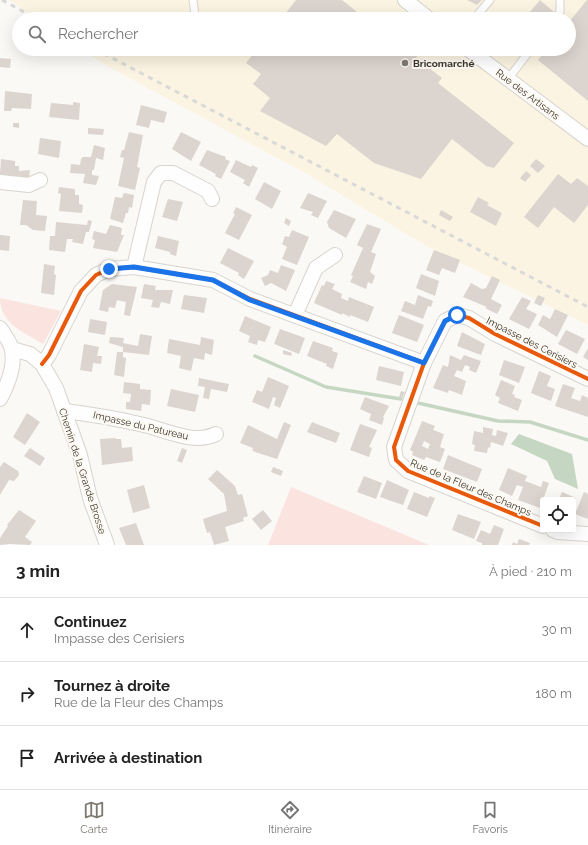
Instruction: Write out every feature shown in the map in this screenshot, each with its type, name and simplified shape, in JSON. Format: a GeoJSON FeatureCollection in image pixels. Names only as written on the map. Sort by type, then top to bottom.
{"type":"FeatureCollection","features":[{"type":"Feature","properties":{"kind":"street"},"geometry":{"type":"LineString","coordinates":[[405,0],[420,12]]}},
{"type":"Feature","properties":{"kind":"street","name":"Rue des Artisans"},"geometry":{"type":"LineString","coordinates":[[477,56],[588,140]]}},
{"type":"Feature","properties":{"kind":"street"},"geometry":{"type":"LineString","coordinates":[[134,267],[154,182],[161,173],[174,173],[208,191],[212,198]]}},
{"type":"Feature","properties":{"kind":"street"},"geometry":{"type":"LineString","coordinates":[[0,182],[29,185],[40,180]]}},
{"type":"Feature","properties":{"kind":"street"},"geometry":{"type":"LineString","coordinates":[[295,315],[316,268],[335,255]]}},
{"type":"Feature","properties":{"kind":"street"},"geometry":{"type":"LineString","coordinates":[[42,364],[50,355],[81,291],[96,276],[109,269],[134,267],[213,280],[250,300],[295,315],[424,363]]}},
{"type":"Feature","properties":{"kind":"street","name":"Impasse des Cerisiers"},"geometry":{"type":"LineString","coordinates":[[424,363],[445,321],[457,315],[468,318],[495,334],[588,379]]}},
{"type":"Feature","properties":{"kind":"street"},"geometry":{"type":"LineString","coordinates":[[0,328],[12,350],[12,364],[5,390],[0,399]]}},
{"type":"Feature","properties":{"kind":"street","name":"Chemin de la Grande Brosse"},"geometry":{"type":"LineString","coordinates":[[12,350],[30,354],[42,364],[56,388],[80,455],[90,498],[107,545]]}},
{"type":"Feature","properties":{"kind":"street","name":"Rue de la Fleur des Champs"},"geometry":{"type":"LineString","coordinates":[[424,363],[394,447],[396,460],[408,471],[540,525]]}},
{"type":"Feature","properties":{"kind":"street","name":"Impasse du Patureau"},"geometry":{"type":"LineString","coordinates":[[64,411],[90,414],[146,425],[184,437],[209,438],[216,434]]}},
{"type":"Feature","properties":{"kind":"street"},"geometry":{"type":"LineString","coordinates":[[573,533],[588,534]]}},
{"type":"Feature","properties":{"kind":"lane"},"geometry":{"type":"LineString","coordinates":[[193,0],[195,12]]}},
{"type":"Feature","properties":{"kind":"lane"},"geometry":{"type":"LineString","coordinates":[[480,12],[490,0]]}},
{"type":"Feature","properties":{"kind":"lane"},"geometry":{"type":"LineString","coordinates":[[560,0],[560,12]]}},
{"type":"Feature","properties":{"kind":"lane"},"geometry":{"type":"LineString","coordinates":[[508,79],[526,56]]}},
{"type":"Feature","properties":{"kind":"shaded area"},"geometry":{"type":"Polygon","coordinates":[[[9,0],[588,0],[588,325],[428,247],[305,173],[107,66],[92,56],[576,56],[576,12],[27,12],[9,0]]]}},
{"type":"Feature","properties":{"kind":"shaded area"},"geometry":{"type":"Polygon","coordinates":[[[0,298],[61,311],[43,344],[21,331],[9,321],[1,307],[0,298]]]}},
{"type":"Feature","properties":{"kind":"shaded area"},"geometry":{"type":"Polygon","coordinates":[[[519,434],[572,454],[578,489],[555,479],[547,461],[511,444],[519,434]]]}},
{"type":"Feature","properties":{"kind":"shaded area"},"geometry":{"type":"Polygon","coordinates":[[[291,487],[429,545],[268,545],[291,487]]]}},
{"type":"Feature","properties":{"kind":"building"},"geometry":{"type":"Polygon","coordinates":[[[296,0],[342,0],[357,12],[287,12],[296,0]]]}},
{"type":"Feature","properties":{"kind":"building"},"geometry":{"type":"Polygon","coordinates":[[[467,0],[482,0],[477,5],[467,0]]]}},
{"type":"Feature","properties":{"kind":"building"},"geometry":{"type":"Polygon","coordinates":[[[540,0],[554,12],[530,12],[540,0]]]}},
{"type":"Feature","properties":{"kind":"building"},"geometry":{"type":"Polygon","coordinates":[[[588,0],[588,101],[538,60],[541,56],[576,56],[576,13],[588,0]]]}},
{"type":"Feature","properties":{"kind":"building"},"geometry":{"type":"Polygon","coordinates":[[[252,56],[417,56],[416,58],[442,78],[438,83],[514,143],[494,168],[486,166],[452,139],[421,179],[374,163],[337,134],[326,146],[260,111],[270,98],[253,84],[261,74],[246,63],[252,56]]]}},
{"type":"Feature","properties":{"kind":"building"},"geometry":{"type":"Polygon","coordinates":[[[0,58],[11,59],[10,68],[0,67],[0,58]]]}},
{"type":"Feature","properties":{"kind":"building"},"geometry":{"type":"Polygon","coordinates":[[[5,91],[32,94],[31,109],[12,108],[11,111],[4,111],[5,91]]]}},
{"type":"Feature","properties":{"kind":"building"},"geometry":{"type":"Polygon","coordinates":[[[73,102],[80,103],[79,120],[49,117],[51,103],[73,105],[73,102]]]}},
{"type":"Feature","properties":{"kind":"building"},"geometry":{"type":"Polygon","coordinates":[[[141,105],[167,112],[164,123],[151,120],[149,128],[136,125],[141,105]]]}},
{"type":"Feature","properties":{"kind":"building"},"geometry":{"type":"Polygon","coordinates":[[[13,123],[19,123],[19,128],[13,127],[13,123]]]}},
{"type":"Feature","properties":{"kind":"building"},"geometry":{"type":"Polygon","coordinates":[[[88,128],[104,129],[103,135],[88,134],[88,128]]]}},
{"type":"Feature","properties":{"kind":"building"},"geometry":{"type":"Polygon","coordinates":[[[129,132],[143,135],[137,167],[140,168],[135,190],[118,186],[124,158],[120,157],[122,150],[124,150],[129,132]]]}},
{"type":"Feature","properties":{"kind":"building"},"geometry":{"type":"Polygon","coordinates":[[[181,132],[201,142],[191,161],[172,149],[181,132]]]}},
{"type":"Feature","properties":{"kind":"building"},"geometry":{"type":"Polygon","coordinates":[[[40,138],[61,141],[59,158],[38,154],[40,138]]]}},
{"type":"Feature","properties":{"kind":"building"},"geometry":{"type":"Polygon","coordinates":[[[94,145],[105,148],[103,160],[96,158],[94,170],[92,170],[92,175],[99,176],[96,185],[83,183],[85,174],[70,173],[71,164],[80,165],[83,157],[91,157],[94,145]]]}},
{"type":"Feature","properties":{"kind":"building"},"geometry":{"type":"Polygon","coordinates":[[[207,150],[226,157],[225,159],[230,161],[221,179],[215,176],[216,174],[199,165],[207,150]]]}},
{"type":"Feature","properties":{"kind":"building"},"geometry":{"type":"Polygon","coordinates":[[[1,159],[15,161],[15,166],[19,166],[19,171],[30,170],[29,178],[0,174],[1,159]]]}},
{"type":"Feature","properties":{"kind":"building"},"geometry":{"type":"Polygon","coordinates":[[[536,159],[545,166],[538,173],[530,166],[536,159]]]}},
{"type":"Feature","properties":{"kind":"building"},"geometry":{"type":"Polygon","coordinates":[[[236,160],[251,167],[252,165],[258,168],[249,187],[243,183],[245,180],[230,172],[236,160]]]}},
{"type":"Feature","properties":{"kind":"building"},"geometry":{"type":"Polygon","coordinates":[[[526,171],[531,175],[525,182],[520,178],[526,171]]]}},
{"type":"Feature","properties":{"kind":"building"},"geometry":{"type":"Polygon","coordinates":[[[558,174],[571,184],[577,178],[588,186],[588,205],[574,223],[554,207],[538,228],[524,217],[558,174]]]}},
{"type":"Feature","properties":{"kind":"building"},"geometry":{"type":"Polygon","coordinates":[[[264,182],[281,191],[272,209],[255,199],[264,182]]]}},
{"type":"Feature","properties":{"kind":"building"},"geometry":{"type":"Polygon","coordinates":[[[59,187],[75,189],[75,195],[79,195],[79,204],[83,205],[82,213],[59,211],[61,194],[58,193],[59,187]]]}},
{"type":"Feature","properties":{"kind":"building"},"geometry":{"type":"Polygon","coordinates":[[[124,193],[134,195],[132,208],[129,207],[123,223],[110,219],[115,197],[122,198],[124,193]]]}},
{"type":"Feature","properties":{"kind":"building"},"geometry":{"type":"Polygon","coordinates":[[[308,193],[327,201],[318,218],[311,215],[313,212],[300,208],[308,193]]]}},
{"type":"Feature","properties":{"kind":"building"},"geometry":{"type":"Polygon","coordinates":[[[478,197],[489,203],[487,205],[502,213],[496,226],[470,212],[478,197]]]}},
{"type":"Feature","properties":{"kind":"building"},"geometry":{"type":"Polygon","coordinates":[[[168,199],[183,202],[177,221],[162,217],[168,199]]]}},
{"type":"Feature","properties":{"kind":"building"},"geometry":{"type":"Polygon","coordinates":[[[23,200],[37,201],[36,215],[47,216],[45,231],[33,230],[26,225],[20,225],[23,200]]]}},
{"type":"Feature","properties":{"kind":"building"},"geometry":{"type":"Polygon","coordinates":[[[236,207],[252,215],[239,240],[225,233],[235,214],[233,213],[236,207]]]}},
{"type":"Feature","properties":{"kind":"building"},"geometry":{"type":"Polygon","coordinates":[[[334,210],[356,219],[346,238],[329,228],[327,222],[334,210]]]}},
{"type":"Feature","properties":{"kind":"building"},"geometry":{"type":"Polygon","coordinates":[[[441,210],[453,217],[450,221],[439,215],[441,210]]]}},
{"type":"Feature","properties":{"kind":"building"},"geometry":{"type":"Polygon","coordinates":[[[286,218],[291,221],[289,226],[284,223],[286,218]]]}},
{"type":"Feature","properties":{"kind":"building"},"geometry":{"type":"Polygon","coordinates":[[[88,220],[92,221],[89,232],[86,232],[83,244],[72,242],[73,239],[67,239],[65,252],[49,250],[50,236],[55,236],[56,222],[87,225],[88,220]]]}},
{"type":"Feature","properties":{"kind":"building"},"geometry":{"type":"Polygon","coordinates":[[[367,224],[381,229],[371,252],[376,254],[370,272],[375,276],[372,284],[368,282],[366,289],[350,282],[353,276],[351,275],[363,248],[357,245],[367,224]]]}},
{"type":"Feature","properties":{"kind":"building"},"geometry":{"type":"Polygon","coordinates":[[[110,225],[122,228],[121,235],[124,235],[117,252],[93,248],[95,240],[92,239],[94,231],[106,234],[110,225]]]}},
{"type":"Feature","properties":{"kind":"building"},"geometry":{"type":"Polygon","coordinates":[[[292,230],[309,237],[297,265],[282,259],[287,247],[282,244],[285,236],[289,237],[292,230]]]}},
{"type":"Feature","properties":{"kind":"building"},"geometry":{"type":"Polygon","coordinates":[[[0,235],[10,236],[9,251],[0,250],[0,235]]]}},
{"type":"Feature","properties":{"kind":"building"},"geometry":{"type":"Polygon","coordinates":[[[158,236],[179,241],[176,256],[170,254],[170,252],[155,248],[158,236]]]}},
{"type":"Feature","properties":{"kind":"building"},"geometry":{"type":"Polygon","coordinates":[[[228,248],[254,261],[244,279],[238,275],[239,273],[220,263],[228,248]]]}},
{"type":"Feature","properties":{"kind":"building"},"geometry":{"type":"Polygon","coordinates":[[[434,250],[460,260],[455,273],[442,268],[439,275],[426,270],[434,250]]]}},
{"type":"Feature","properties":{"kind":"building"},"geometry":{"type":"Polygon","coordinates":[[[44,264],[55,266],[54,274],[56,275],[54,295],[41,293],[44,264]]]}},
{"type":"Feature","properties":{"kind":"building"},"geometry":{"type":"Polygon","coordinates":[[[281,265],[295,270],[286,291],[271,283],[265,286],[261,278],[268,275],[270,270],[278,273],[281,265]]]}},
{"type":"Feature","properties":{"kind":"building"},"geometry":{"type":"Polygon","coordinates":[[[421,274],[439,281],[435,296],[416,288],[421,274]]]}},
{"type":"Feature","properties":{"kind":"building"},"geometry":{"type":"Polygon","coordinates":[[[492,276],[500,280],[491,299],[502,305],[497,314],[485,308],[487,307],[463,297],[471,283],[482,289],[486,288],[492,276]]]}},
{"type":"Feature","properties":{"kind":"building"},"geometry":{"type":"Polygon","coordinates":[[[326,281],[335,284],[332,289],[342,294],[341,298],[348,301],[349,297],[374,307],[368,322],[350,315],[350,317],[342,313],[342,315],[314,303],[322,285],[324,286],[326,281]]]}},
{"type":"Feature","properties":{"kind":"building"},"geometry":{"type":"Polygon","coordinates":[[[112,284],[137,287],[130,316],[124,315],[126,302],[117,300],[115,308],[109,307],[108,312],[99,310],[103,290],[112,284]]]}},
{"type":"Feature","properties":{"kind":"building"},"geometry":{"type":"Polygon","coordinates":[[[144,284],[156,286],[155,290],[173,290],[170,304],[161,302],[159,308],[151,307],[153,300],[141,298],[144,284]]]}},
{"type":"Feature","properties":{"kind":"building"},"geometry":{"type":"Polygon","coordinates":[[[184,295],[207,298],[204,313],[181,309],[184,295]]]}},
{"type":"Feature","properties":{"kind":"building"},"geometry":{"type":"Polygon","coordinates":[[[418,295],[433,301],[431,307],[428,306],[423,319],[401,311],[405,301],[415,305],[418,295]]]}},
{"type":"Feature","properties":{"kind":"building"},"geometry":{"type":"Polygon","coordinates":[[[538,295],[545,298],[541,306],[534,303],[538,295]]]}},
{"type":"Feature","properties":{"kind":"building"},"geometry":{"type":"Polygon","coordinates":[[[522,297],[531,301],[526,309],[537,314],[529,329],[509,319],[522,297]]]}},
{"type":"Feature","properties":{"kind":"building"},"geometry":{"type":"Polygon","coordinates":[[[555,309],[568,315],[557,337],[538,325],[543,315],[550,319],[555,309]]]}},
{"type":"Feature","properties":{"kind":"building"},"geometry":{"type":"Polygon","coordinates":[[[399,315],[424,325],[417,342],[392,333],[399,315]]]}},
{"type":"Feature","properties":{"kind":"building"},"geometry":{"type":"Polygon","coordinates":[[[245,316],[271,327],[265,342],[258,340],[257,345],[248,342],[250,336],[239,331],[245,316]]]}},
{"type":"Feature","properties":{"kind":"building"},"geometry":{"type":"Polygon","coordinates":[[[90,319],[107,322],[105,335],[88,332],[90,319]]]}},
{"type":"Feature","properties":{"kind":"building"},"geometry":{"type":"Polygon","coordinates":[[[280,329],[305,338],[299,354],[274,344],[280,329]]]}},
{"type":"Feature","properties":{"kind":"building"},"geometry":{"type":"Polygon","coordinates":[[[566,330],[585,339],[577,354],[558,344],[566,330]]]}},
{"type":"Feature","properties":{"kind":"building"},"geometry":{"type":"Polygon","coordinates":[[[462,332],[485,344],[481,355],[457,346],[462,332]]]}},
{"type":"Feature","properties":{"kind":"building"},"geometry":{"type":"Polygon","coordinates":[[[140,334],[152,336],[149,355],[123,352],[123,347],[109,343],[110,337],[124,338],[123,343],[138,346],[140,334]]]}},
{"type":"Feature","properties":{"kind":"building"},"geometry":{"type":"Polygon","coordinates":[[[201,337],[214,340],[212,355],[205,353],[204,360],[194,358],[191,371],[179,368],[181,356],[167,353],[169,339],[200,345],[201,337]]]}},
{"type":"Feature","properties":{"kind":"building"},"geometry":{"type":"Polygon","coordinates":[[[313,341],[333,348],[332,351],[338,353],[333,369],[326,366],[327,364],[307,356],[313,341]]]}},
{"type":"Feature","properties":{"kind":"building"},"geometry":{"type":"Polygon","coordinates":[[[84,344],[99,347],[97,356],[102,356],[101,364],[93,363],[92,372],[80,370],[84,344]]]}},
{"type":"Feature","properties":{"kind":"building"},"geometry":{"type":"Polygon","coordinates":[[[588,348],[588,360],[583,357],[588,348]]]}},
{"type":"Feature","properties":{"kind":"building"},"geometry":{"type":"Polygon","coordinates":[[[283,350],[292,353],[291,356],[283,354],[283,350]]]}},
{"type":"Feature","properties":{"kind":"building"},"geometry":{"type":"Polygon","coordinates":[[[117,352],[123,352],[123,357],[126,358],[124,377],[114,375],[117,352]]]}},
{"type":"Feature","properties":{"kind":"building"},"geometry":{"type":"Polygon","coordinates":[[[450,355],[461,360],[464,355],[481,361],[476,373],[469,370],[470,367],[465,365],[462,372],[457,370],[454,376],[466,381],[462,395],[449,390],[448,393],[433,388],[443,365],[448,367],[450,355]]]}},
{"type":"Feature","properties":{"kind":"building"},"geometry":{"type":"Polygon","coordinates":[[[504,360],[525,367],[519,383],[499,375],[504,360]]]}},
{"type":"Feature","properties":{"kind":"building"},"geometry":{"type":"Polygon","coordinates":[[[379,366],[404,372],[401,386],[376,380],[379,366]]]}},
{"type":"Feature","properties":{"kind":"building"},"geometry":{"type":"Polygon","coordinates":[[[539,371],[551,376],[547,386],[555,389],[551,401],[531,393],[539,371]]]}},
{"type":"Feature","properties":{"kind":"building"},"geometry":{"type":"Polygon","coordinates":[[[268,377],[289,386],[280,408],[274,405],[276,398],[273,397],[269,409],[252,402],[257,390],[262,392],[268,377]]]}},
{"type":"Feature","properties":{"kind":"building"},"geometry":{"type":"Polygon","coordinates":[[[199,378],[229,384],[227,392],[211,389],[209,399],[203,398],[205,387],[198,386],[199,378]]]}},
{"type":"Feature","properties":{"kind":"building"},"geometry":{"type":"Polygon","coordinates":[[[501,380],[515,386],[512,394],[515,395],[514,397],[522,400],[518,411],[498,403],[500,398],[495,395],[501,380]]]}},
{"type":"Feature","properties":{"kind":"building"},"geometry":{"type":"Polygon","coordinates":[[[124,382],[140,384],[140,389],[151,390],[150,405],[142,404],[141,411],[126,409],[126,402],[130,402],[131,394],[123,393],[124,382]]]}},
{"type":"Feature","properties":{"kind":"building"},"geometry":{"type":"Polygon","coordinates":[[[563,384],[575,388],[571,398],[580,401],[582,395],[588,398],[588,417],[555,406],[563,384]]]}},
{"type":"Feature","properties":{"kind":"building"},"geometry":{"type":"Polygon","coordinates":[[[171,389],[199,395],[195,412],[167,406],[171,389]]]}},
{"type":"Feature","properties":{"kind":"building"},"geometry":{"type":"Polygon","coordinates":[[[401,391],[405,392],[402,398],[399,397],[401,391]]]}},
{"type":"Feature","properties":{"kind":"building"},"geometry":{"type":"Polygon","coordinates":[[[365,397],[389,406],[383,417],[382,425],[369,420],[371,414],[360,409],[365,397]]]}},
{"type":"Feature","properties":{"kind":"building"},"geometry":{"type":"Polygon","coordinates":[[[27,413],[40,422],[25,445],[13,437],[27,413]]]}},
{"type":"Feature","properties":{"kind":"building"},"geometry":{"type":"Polygon","coordinates":[[[422,421],[435,426],[433,430],[444,434],[440,447],[445,449],[440,462],[426,457],[424,460],[412,455],[413,452],[410,450],[422,421]],[[424,441],[422,446],[428,449],[430,444],[424,441]]]}},
{"type":"Feature","properties":{"kind":"building"},"geometry":{"type":"Polygon","coordinates":[[[284,422],[291,425],[277,459],[255,452],[252,450],[253,448],[240,443],[248,425],[277,439],[284,422]]]}},
{"type":"Feature","properties":{"kind":"building"},"geometry":{"type":"Polygon","coordinates":[[[312,422],[340,433],[336,443],[307,432],[312,422]]]}},
{"type":"Feature","properties":{"kind":"building"},"geometry":{"type":"Polygon","coordinates":[[[360,424],[377,430],[369,447],[372,448],[369,457],[350,450],[360,424]]]}},
{"type":"Feature","properties":{"kind":"building"},"geometry":{"type":"Polygon","coordinates":[[[483,427],[493,429],[492,435],[496,436],[497,430],[508,433],[503,446],[491,442],[487,453],[474,451],[475,445],[472,444],[474,431],[483,433],[483,427]]]}},
{"type":"Feature","properties":{"kind":"building"},"geometry":{"type":"Polygon","coordinates":[[[100,439],[121,439],[122,448],[132,447],[133,461],[102,465],[100,439]]]}},
{"type":"Feature","properties":{"kind":"building"},"geometry":{"type":"Polygon","coordinates":[[[30,448],[45,458],[40,466],[24,456],[30,448]]]}},
{"type":"Feature","properties":{"kind":"building"},"geometry":{"type":"Polygon","coordinates":[[[182,448],[187,450],[182,463],[177,461],[182,448]]]}},
{"type":"Feature","properties":{"kind":"building"},"geometry":{"type":"Polygon","coordinates":[[[448,455],[482,469],[477,482],[443,469],[448,455]]]}},
{"type":"Feature","properties":{"kind":"building"},"geometry":{"type":"Polygon","coordinates":[[[4,462],[18,471],[19,475],[14,481],[9,480],[0,495],[0,467],[4,462]]]}},
{"type":"Feature","properties":{"kind":"building"},"geometry":{"type":"Polygon","coordinates":[[[273,467],[283,471],[281,476],[271,472],[273,467]]]}},
{"type":"Feature","properties":{"kind":"building"},"geometry":{"type":"Polygon","coordinates":[[[508,468],[527,476],[525,481],[541,487],[543,481],[549,483],[544,497],[540,497],[540,508],[518,500],[523,487],[517,485],[512,496],[499,490],[508,468]]]}},
{"type":"Feature","properties":{"kind":"building"},"geometry":{"type":"Polygon","coordinates":[[[217,470],[235,486],[238,495],[242,494],[248,516],[243,518],[244,521],[225,527],[229,541],[214,545],[210,532],[207,533],[203,519],[227,511],[224,494],[208,479],[217,470]]]}},
{"type":"Feature","properties":{"kind":"building"},"geometry":{"type":"Polygon","coordinates":[[[364,476],[382,483],[376,499],[357,492],[364,476]]]}},
{"type":"Feature","properties":{"kind":"building"},"geometry":{"type":"Polygon","coordinates":[[[387,480],[409,490],[403,505],[380,497],[387,480]]]}},
{"type":"Feature","properties":{"kind":"building"},"geometry":{"type":"Polygon","coordinates":[[[144,485],[150,508],[133,513],[127,490],[144,485]]]}},
{"type":"Feature","properties":{"kind":"building"},"geometry":{"type":"Polygon","coordinates":[[[414,492],[429,498],[429,496],[435,498],[427,517],[407,509],[414,492]]]}},
{"type":"Feature","properties":{"kind":"building"},"geometry":{"type":"Polygon","coordinates":[[[562,492],[574,497],[560,497],[562,492]]]}},
{"type":"Feature","properties":{"kind":"building"},"geometry":{"type":"Polygon","coordinates":[[[584,492],[588,494],[588,519],[576,514],[584,492]]]}},
{"type":"Feature","properties":{"kind":"building"},"geometry":{"type":"Polygon","coordinates":[[[19,510],[36,521],[25,537],[32,542],[30,545],[0,545],[0,538],[8,526],[7,525],[19,510]]]}},
{"type":"Feature","properties":{"kind":"building"},"geometry":{"type":"Polygon","coordinates":[[[263,510],[272,521],[261,530],[252,519],[263,510]]]}},
{"type":"Feature","properties":{"kind":"building"},"geometry":{"type":"Polygon","coordinates":[[[458,514],[481,522],[474,539],[452,530],[458,514]]]}},
{"type":"Feature","properties":{"kind":"building"},"geometry":{"type":"Polygon","coordinates":[[[136,523],[144,545],[126,545],[119,528],[136,523]]]}},
{"type":"Feature","properties":{"kind":"building"},"geometry":{"type":"Polygon","coordinates":[[[494,525],[504,529],[498,545],[482,545],[482,543],[476,541],[481,530],[490,534],[494,525]]]}},
{"type":"Feature","properties":{"kind":"building"},"geometry":{"type":"Polygon","coordinates":[[[519,539],[530,543],[529,545],[512,545],[513,542],[517,544],[519,539]]]}},
{"type":"Feature","properties":{"kind":"waterway"},"geometry":{"type":"LineString","coordinates":[[255,356],[326,387],[401,399]]}},
{"type":"Feature","properties":{"kind":"waterway"},"geometry":{"type":"LineString","coordinates":[[418,403],[498,421],[530,422],[588,440]]}},
{"type":"Feature","properties":{"kind":"railway"},"geometry":{"type":"LineString","coordinates":[[2,0],[24,12]]}},
{"type":"Feature","properties":{"kind":"railway"},"geometry":{"type":"LineString","coordinates":[[108,56],[588,307]]}},
{"type":"Feature","properties":{"kind":"cycle path"},"geometry":{"type":"LineString","coordinates":[[42,364],[49,355],[81,291],[96,275],[109,269],[134,267],[213,280],[250,299],[424,363]]}},
{"type":"Feature","properties":{"kind":"cycle path"},"geometry":{"type":"LineString","coordinates":[[540,525],[408,471],[396,460],[394,447],[424,363],[445,321],[457,315],[469,318],[495,334],[588,379]]}},
{"type":"Feature","properties":{"kind":"place","name":"Bricomarché"},"geometry":{"type":"Point","coordinates":[405,63]}},
{"type":"Feature","properties":{"kind":"route"},"geometry":{"type":"LineString","coordinates":[[109,269],[134,267],[213,280],[250,300],[295,315],[424,363],[445,321],[457,315]]}}]}
